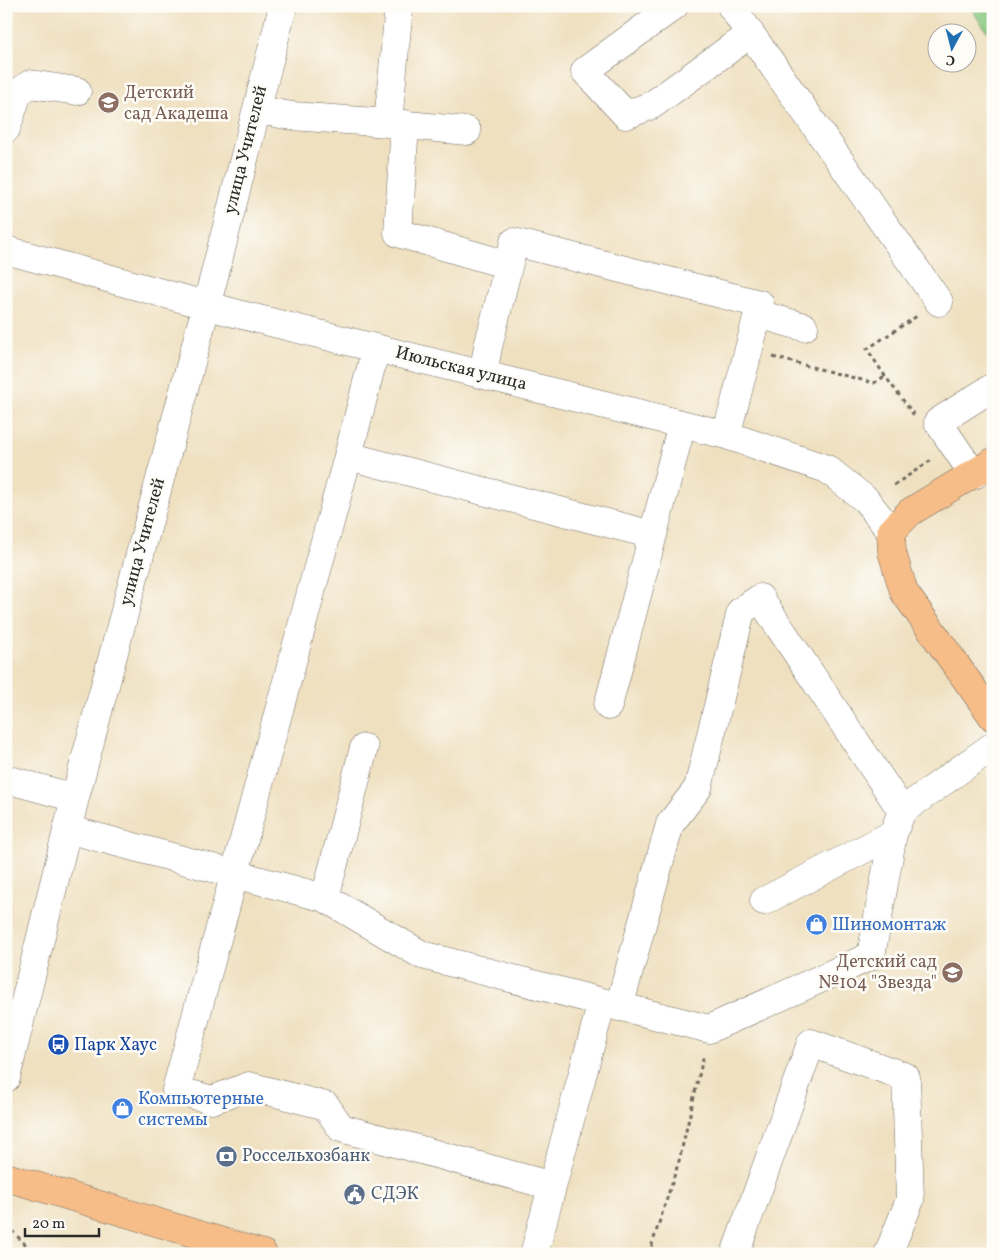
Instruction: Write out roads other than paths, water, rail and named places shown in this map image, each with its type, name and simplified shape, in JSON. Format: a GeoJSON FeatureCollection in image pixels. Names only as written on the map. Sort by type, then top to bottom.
{"type":"FeatureCollection","features":[{"type":"Feature","properties":{"kind":"main road"},"geometry":{"type":"LineString","coordinates":[[983,468],[910,512],[891,532],[892,552],[904,592],[993,717]]}},
{"type":"Feature","properties":{"kind":"main road"},"geometry":{"type":"LineString","coordinates":[[6,1176],[263,1254]]}},
{"type":"Feature","properties":{"kind":"street","name":"улица Учителей"},"geometry":{"type":"LineString","coordinates":[[6,1078],[14,1016],[68,829],[283,6]]}},
{"type":"Feature","properties":{"kind":"street"},"geometry":{"type":"LineString","coordinates":[[399,6],[396,123],[398,233],[514,245],[760,304],[726,435]]}},
{"type":"Feature","properties":{"kind":"street"},"geometry":{"type":"LineString","coordinates":[[674,6],[585,71],[626,115],[652,106],[750,34]]}},
{"type":"Feature","properties":{"kind":"street"},"geometry":{"type":"LineString","coordinates":[[731,6],[939,302]]}},
{"type":"Feature","properties":{"kind":"street"},"geometry":{"type":"LineString","coordinates":[[6,129],[18,93],[30,84],[77,91]]}},
{"type":"Feature","properties":{"kind":"street"},"geometry":{"type":"LineString","coordinates":[[257,110],[292,116],[396,123],[467,131]]}},
{"type":"Feature","properties":{"kind":"street"},"geometry":{"type":"LineString","coordinates":[[483,374],[488,346],[514,245]]}},
{"type":"Feature","properties":{"kind":"street","name":"Июльская улица"},"geometry":{"type":"LineString","coordinates":[[6,250],[205,306],[726,435],[827,469],[866,500],[891,532]]}},
{"type":"Feature","properties":{"kind":"street"},"geometry":{"type":"LineString","coordinates":[[758,314],[804,327]]}},
{"type":"Feature","properties":{"kind":"street"},"geometry":{"type":"LineString","coordinates":[[376,348],[176,1090],[212,1100],[248,1086],[326,1106],[341,1128],[552,1186]]}},
{"type":"Feature","properties":{"kind":"street"},"geometry":{"type":"LineString","coordinates":[[983,468],[938,422],[993,387]]}},
{"type":"Feature","properties":{"kind":"street"},"geometry":{"type":"LineString","coordinates":[[608,706],[682,424]]}},
{"type":"Feature","properties":{"kind":"street"},"geometry":{"type":"LineString","coordinates":[[348,456],[653,536]]}},
{"type":"Feature","properties":{"kind":"street"},"geometry":{"type":"LineString","coordinates":[[68,829],[325,898],[422,955],[610,1004],[709,1029],[871,956],[897,822],[760,598],[741,611],[698,788],[670,824],[610,1004],[552,1186],[534,1254]]}},
{"type":"Feature","properties":{"kind":"street"},"geometry":{"type":"LineString","coordinates":[[764,901],[897,822],[993,746]]}},
{"type":"Feature","properties":{"kind":"street"},"geometry":{"type":"LineString","coordinates":[[325,898],[364,748]]}},
{"type":"Feature","properties":{"kind":"street"},"geometry":{"type":"LineString","coordinates":[[6,779],[75,798]]}},
{"type":"Feature","properties":{"kind":"street"},"geometry":{"type":"LineString","coordinates":[[735,1254],[811,1043],[906,1077],[910,1200],[888,1254]]}},
{"type":"Feature","properties":{"kind":"place","name":"Детский сад Акадеша"},"geometry":{"type":"Point","coordinates":[108,103]}},
{"type":"Feature","properties":{"kind":"place","name":"Шиномонтаж"},"geometry":{"type":"Point","coordinates":[816,925]}},
{"type":"Feature","properties":{"kind":"place","name":"Детский сад №104 \"Звезда\""},"geometry":{"type":"Point","coordinates":[953,972]}},
{"type":"Feature","properties":{"kind":"place","name":"Парк Хаус"},"geometry":{"type":"Point","coordinates":[58,1045]}},
{"type":"Feature","properties":{"kind":"place","name":"Компьютерные системы"},"geometry":{"type":"Point","coordinates":[122,1109]}},
{"type":"Feature","properties":{"kind":"place","name":"Россельхозбанк"},"geometry":{"type":"Point","coordinates":[226,1156]}},
{"type":"Feature","properties":{"kind":"place","name":"СДЭК"},"geometry":{"type":"Point","coordinates":[355,1194]}}]}
